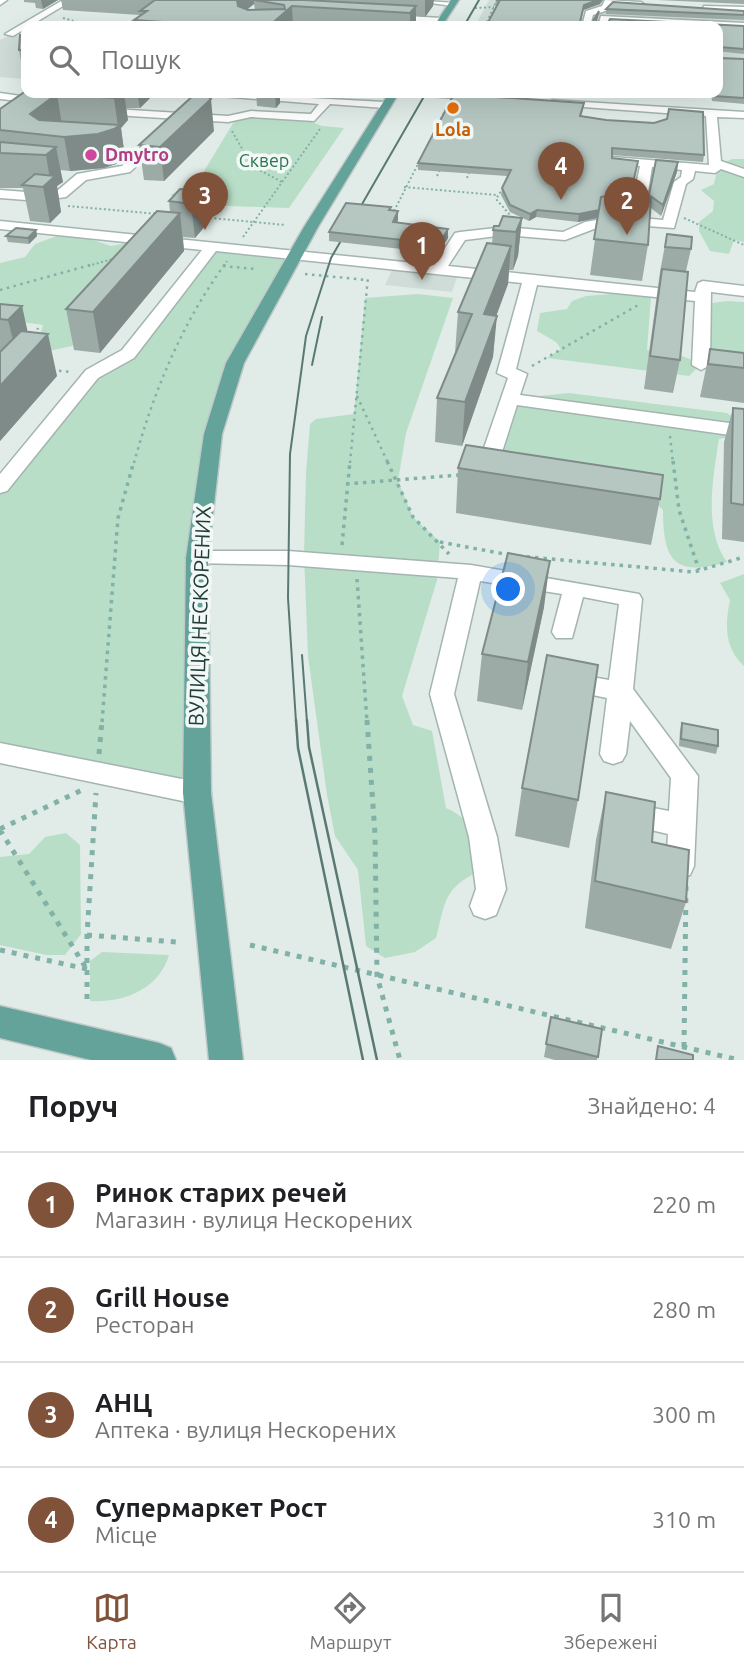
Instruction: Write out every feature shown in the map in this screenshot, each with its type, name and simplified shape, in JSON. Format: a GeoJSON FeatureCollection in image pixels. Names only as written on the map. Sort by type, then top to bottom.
{"type":"FeatureCollection","features":[{"type":"Feature","properties":{"kind":"main road"},"geometry":{"type":"LineString","coordinates":[[441,21],[454,2]]}},
{"type":"Feature","properties":{"kind":"main road","name":"ВУЛИЦЯ НЕСКОРЕНИХ"},"geometry":{"type":"LineString","coordinates":[[226,1060],[197,793],[197,558],[214,434],[228,379],[295,255],[390,98]]}},
{"type":"Feature","properties":{"kind":"main road"},"geometry":{"type":"LineString","coordinates":[[0,1022],[159,1060]]}},
{"type":"Feature","properties":{"kind":"lane"},"geometry":{"type":"LineString","coordinates":[[394,18],[410,0],[454,2]]}},
{"type":"Feature","properties":{"kind":"lane"},"geometry":{"type":"LineString","coordinates":[[587,21],[589,13],[604,8],[609,1],[655,6]]}},
{"type":"Feature","properties":{"kind":"lane"},"geometry":{"type":"LineString","coordinates":[[33,21],[71,2]]}},
{"type":"Feature","properties":{"kind":"lane"},"geometry":{"type":"LineString","coordinates":[[692,8],[744,10]]}},
{"type":"Feature","properties":{"kind":"lane"},"geometry":{"type":"LineString","coordinates":[[382,18],[416,21]]}},
{"type":"Feature","properties":{"kind":"lane"},"geometry":{"type":"LineString","coordinates":[[603,21],[604,18],[634,21]]}},
{"type":"Feature","properties":{"kind":"lane"},"geometry":{"type":"LineString","coordinates":[[723,26],[744,26]]}},
{"type":"Feature","properties":{"kind":"lane"},"geometry":{"type":"LineString","coordinates":[[10,34],[21,28]]}},
{"type":"Feature","properties":{"kind":"lane"},"geometry":{"type":"LineString","coordinates":[[0,96],[21,97]]}},
{"type":"Feature","properties":{"kind":"lane"},"geometry":{"type":"LineString","coordinates":[[30,98],[13,111],[37,109]]}},
{"type":"Feature","properties":{"kind":"lane"},"geometry":{"type":"LineString","coordinates":[[321,98],[385,105]]}},
{"type":"Feature","properties":{"kind":"lane"},"geometry":{"type":"LineString","coordinates":[[558,98],[684,106],[711,113],[744,115]]}},
{"type":"Feature","properties":{"kind":"lane"},"geometry":{"type":"LineString","coordinates":[[590,101],[596,98],[632,100]]}},
{"type":"Feature","properties":{"kind":"lane"},"geometry":{"type":"LineString","coordinates":[[81,110],[228,119],[251,114],[314,118],[332,101]]}},
{"type":"Feature","properties":{"kind":"lane"},"geometry":{"type":"LineString","coordinates":[[617,160],[715,169],[711,113]]}},
{"type":"Feature","properties":{"kind":"lane"},"geometry":{"type":"LineString","coordinates":[[55,174],[82,177],[126,169],[182,117]]}},
{"type":"Feature","properties":{"kind":"lane"},"geometry":{"type":"LineString","coordinates":[[122,152],[143,153]]}},
{"type":"Feature","properties":{"kind":"lane"},"geometry":{"type":"LineString","coordinates":[[639,204],[647,163]]}},
{"type":"Feature","properties":{"kind":"lane"},"geometry":{"type":"LineString","coordinates":[[715,163],[744,173]]}},
{"type":"Feature","properties":{"kind":"lane"},"geometry":{"type":"LineString","coordinates":[[439,269],[460,236],[505,231],[565,236],[590,225],[619,220],[669,225],[680,182],[687,179],[689,167]]}},
{"type":"Feature","properties":{"kind":"lane"},"geometry":{"type":"LineString","coordinates":[[0,194],[54,196],[65,192],[82,177]]}},
{"type":"Feature","properties":{"kind":"lane"},"geometry":{"type":"LineString","coordinates":[[0,225],[703,297]]}},
{"type":"Feature","properties":{"kind":"lane"},"geometry":{"type":"LineString","coordinates":[[0,486],[92,374],[128,354],[212,247]]}},
{"type":"Feature","properties":{"kind":"lane"},"geometry":{"type":"LineString","coordinates":[[490,479],[519,374],[506,373],[531,279]]}},
{"type":"Feature","properties":{"kind":"lane"},"geometry":{"type":"LineString","coordinates":[[701,366],[703,286],[744,291]]}},
{"type":"Feature","properties":{"kind":"lane"},"geometry":{"type":"LineString","coordinates":[[510,399],[744,431]]}},
{"type":"Feature","properties":{"kind":"lane"},"geometry":{"type":"LineString","coordinates":[[197,558],[348,562],[471,572],[631,599],[613,754]]}},
{"type":"Feature","properties":{"kind":"lane"},"geometry":{"type":"LineString","coordinates":[[471,572],[442,694],[483,836],[491,888],[485,906]]}},
{"type":"Feature","properties":{"kind":"lane"},"geometry":{"type":"LineString","coordinates":[[564,632],[574,588]]}},
{"type":"Feature","properties":{"kind":"lane"},"geometry":{"type":"LineString","coordinates":[[557,680],[621,691],[685,776],[680,866]]}},
{"type":"Feature","properties":{"kind":"lane"},"geometry":{"type":"LineString","coordinates":[[0,753],[97,778],[197,793]]}},
{"type":"Feature","properties":{"kind":"lane"},"geometry":{"type":"LineString","coordinates":[[611,811],[683,826]]}},
{"type":"Feature","properties":{"kind":"path"},"geometry":{"type":"LineString","coordinates":[[487,21],[497,0]]}},
{"type":"Feature","properties":{"kind":"path"},"geometry":{"type":"LineString","coordinates":[[475,8],[494,7]]}},
{"type":"Feature","properties":{"kind":"path"},"geometry":{"type":"LineString","coordinates":[[45,14],[72,21]]}},
{"type":"Feature","properties":{"kind":"path"},"geometry":{"type":"LineString","coordinates":[[389,222],[431,133],[452,98]]}},
{"type":"Feature","properties":{"kind":"path"},"geometry":{"type":"LineString","coordinates":[[87,999],[87,934],[97,778],[118,518],[146,419],[197,303],[282,182],[332,101]]}},
{"type":"Feature","properties":{"kind":"path"},"geometry":{"type":"LineString","coordinates":[[228,119],[236,140],[252,166],[282,182]]}},
{"type":"Feature","properties":{"kind":"path"},"geometry":{"type":"LineString","coordinates":[[431,133],[445,134]]}},
{"type":"Feature","properties":{"kind":"path"},"geometry":{"type":"LineString","coordinates":[[420,158],[433,159]]}},
{"type":"Feature","properties":{"kind":"path"},"geometry":{"type":"LineString","coordinates":[[437,176],[445,160]]}},
{"type":"Feature","properties":{"kind":"path"},"geometry":{"type":"LineString","coordinates":[[467,178],[474,163]]}},
{"type":"Feature","properties":{"kind":"path"},"geometry":{"type":"LineString","coordinates":[[404,187],[496,195],[507,185]]}},
{"type":"Feature","properties":{"kind":"path"},"geometry":{"type":"LineString","coordinates":[[496,195],[498,204],[511,216],[505,231]]}},
{"type":"Feature","properties":{"kind":"path"},"geometry":{"type":"LineString","coordinates":[[68,206],[160,214]]}},
{"type":"Feature","properties":{"kind":"path"},"geometry":{"type":"LineString","coordinates":[[673,213],[744,245]]}},
{"type":"Feature","properties":{"kind":"path"},"geometry":{"type":"LineString","coordinates":[[200,217],[285,225]]}},
{"type":"Feature","properties":{"kind":"path"},"geometry":{"type":"LineString","coordinates":[[0,290],[119,257]]}},
{"type":"Feature","properties":{"kind":"path"},"geometry":{"type":"LineString","coordinates":[[223,266],[255,269]]}},
{"type":"Feature","properties":{"kind":"path"},"geometry":{"type":"LineString","coordinates":[[369,268],[346,484],[348,562],[375,834],[377,976],[400,1060]]}},
{"type":"Feature","properties":{"kind":"path"},"geometry":{"type":"LineString","coordinates":[[305,275],[367,280]]}},
{"type":"Feature","properties":{"kind":"path"},"geometry":{"type":"LineString","coordinates":[[519,374],[596,327],[635,310],[650,292]]}},
{"type":"Feature","properties":{"kind":"path"},"geometry":{"type":"LineString","coordinates":[[30,346],[38,328]]}},
{"type":"Feature","properties":{"kind":"path"},"geometry":{"type":"LineString","coordinates":[[44,369],[92,374]]}},
{"type":"Feature","properties":{"kind":"path"},"geometry":{"type":"LineString","coordinates":[[356,394],[413,517],[440,542],[495,554],[699,570],[744,557]]}},
{"type":"Feature","properties":{"kind":"path"},"geometry":{"type":"LineString","coordinates":[[667,420],[676,464],[679,510],[699,570]]}},
{"type":"Feature","properties":{"kind":"path"},"geometry":{"type":"LineString","coordinates":[[346,484],[490,479]]}},
{"type":"Feature","properties":{"kind":"path"},"geometry":{"type":"LineString","coordinates":[[87,969],[0,830],[97,778]]}},
{"type":"Feature","properties":{"kind":"path"},"geometry":{"type":"LineString","coordinates":[[680,866],[687,889],[684,1047]]}},
{"type":"Feature","properties":{"kind":"path"},"geometry":{"type":"LineString","coordinates":[[87,934],[176,942]]}},
{"type":"Feature","properties":{"kind":"path"},"geometry":{"type":"LineString","coordinates":[[250,944],[739,1060]]}},
{"type":"Feature","properties":{"kind":"path"},"geometry":{"type":"LineString","coordinates":[[0,950],[87,969]]}},
{"type":"Feature","properties":{"kind":"shaded area"},"geometry":{"type":"Polygon","coordinates":[[[489,0],[605,0],[603,7],[744,19],[744,64],[723,62],[723,21],[583,21],[585,12],[591,9],[582,11],[579,21],[478,21],[489,0]]]}},
{"type":"Feature","properties":{"kind":"shaded area"},"geometry":{"type":"Polygon","coordinates":[[[10,35],[21,36],[21,79],[0,77],[0,40],[10,35]]]}},
{"type":"Feature","properties":{"kind":"shaded area"},"geometry":{"type":"Polygon","coordinates":[[[393,268],[458,274],[452,292],[385,285],[393,268]]]}},
{"type":"Feature","properties":{"kind":"green space","name":"Сквер"},"geometry":{"type":"Polygon","coordinates":[[[254,115],[301,118],[322,126],[344,128],[289,208],[201,205],[170,195],[198,181],[235,120],[254,115]]]}},
{"type":"Feature","properties":{"kind":"green space"},"geometry":{"type":"Polygon","coordinates":[[[732,159],[744,159],[744,242],[734,240],[729,254],[710,251],[699,231],[699,222],[713,211],[714,201],[701,190],[714,184],[719,168],[732,159]]]}},
{"type":"Feature","properties":{"kind":"green space"},"geometry":{"type":"Polygon","coordinates":[[[57,236],[87,238],[111,246],[137,241],[145,263],[72,346],[44,352],[36,349],[43,325],[0,319],[0,263],[25,257],[35,244],[57,236]]]}},
{"type":"Feature","properties":{"kind":"green space"},"geometry":{"type":"Polygon","coordinates":[[[212,247],[295,255],[273,292],[213,434],[197,793],[0,753],[0,487],[92,374],[128,354],[212,247]]]}},
{"type":"Feature","properties":{"kind":"green space"},"geometry":{"type":"Polygon","coordinates":[[[637,292],[651,297],[647,350],[682,356],[694,361],[696,369],[689,376],[547,358],[561,349],[556,342],[537,331],[540,313],[567,309],[572,301],[586,296],[637,292]]]}},
{"type":"Feature","properties":{"kind":"green space"},"geometry":{"type":"Polygon","coordinates":[[[418,294],[453,298],[406,433],[398,481],[413,517],[440,542],[437,580],[402,696],[413,725],[432,731],[446,808],[463,819],[472,833],[481,870],[459,883],[448,897],[436,938],[415,952],[385,958],[366,946],[358,870],[335,836],[327,795],[308,656],[304,555],[306,472],[310,424],[316,419],[354,414],[365,298],[418,294]]]}},
{"type":"Feature","properties":{"kind":"green space"},"geometry":{"type":"Polygon","coordinates":[[[744,302],[744,384],[711,351],[712,303],[744,302]]]}},
{"type":"Feature","properties":{"kind":"green space"},"geometry":{"type":"Polygon","coordinates":[[[569,393],[727,413],[739,421],[738,435],[719,439],[713,486],[712,519],[715,535],[727,562],[695,568],[675,561],[666,542],[663,510],[655,502],[494,478],[518,405],[529,397],[569,393]]]}},
{"type":"Feature","properties":{"kind":"green space"},"geometry":{"type":"Polygon","coordinates":[[[744,574],[744,666],[729,644],[727,618],[730,600],[720,583],[744,574]]]}},
{"type":"Feature","properties":{"kind":"green space"},"geometry":{"type":"Polygon","coordinates":[[[66,833],[80,845],[81,934],[65,955],[46,955],[0,945],[0,857],[29,854],[45,837],[66,833]]]}},
{"type":"Feature","properties":{"kind":"green space"},"geometry":{"type":"Polygon","coordinates":[[[102,952],[169,955],[157,977],[138,992],[115,999],[90,1001],[90,961],[102,952]]]}},
{"type":"Feature","properties":{"kind":"building"},"geometry":{"type":"Polygon","coordinates":[[[155,0],[237,0],[238,6],[248,10],[285,9],[284,5],[254,0],[416,6],[410,13],[292,6],[275,21],[134,20],[147,11],[140,11],[155,0]]]}},
{"type":"Feature","properties":{"kind":"building"},"geometry":{"type":"Polygon","coordinates":[[[500,0],[598,0],[584,5],[580,21],[489,21],[500,0]]]}},
{"type":"Feature","properties":{"kind":"building"},"geometry":{"type":"Polygon","coordinates":[[[613,2],[744,11],[744,15],[606,9],[613,2]]]}},
{"type":"Feature","properties":{"kind":"building"},"geometry":{"type":"Polygon","coordinates":[[[610,19],[648,21],[609,21],[610,19]]]}},
{"type":"Feature","properties":{"kind":"building"},"geometry":{"type":"Polygon","coordinates":[[[723,25],[744,26],[744,49],[723,47],[723,25]]]}},
{"type":"Feature","properties":{"kind":"building"},"geometry":{"type":"Polygon","coordinates":[[[723,58],[744,59],[744,98],[723,97],[723,58]]]}},
{"type":"Feature","properties":{"kind":"building"},"geometry":{"type":"Polygon","coordinates":[[[21,94],[21,98],[52,98],[30,114],[39,120],[120,125],[98,134],[64,137],[0,130],[0,109],[21,94]]]}},
{"type":"Feature","properties":{"kind":"building"},"geometry":{"type":"Polygon","coordinates":[[[191,98],[211,99],[160,147],[139,145],[191,98]]]}},
{"type":"Feature","properties":{"kind":"building"},"geometry":{"type":"Polygon","coordinates":[[[452,98],[512,98],[584,103],[580,116],[654,123],[667,119],[669,109],[703,112],[704,155],[612,148],[612,158],[638,161],[632,187],[628,184],[622,195],[601,197],[599,210],[579,214],[537,210],[530,214],[510,205],[502,188],[511,170],[418,163],[452,98]]]}},
{"type":"Feature","properties":{"kind":"building"},"geometry":{"type":"Polygon","coordinates":[[[0,142],[56,147],[46,155],[0,153],[0,142]]]}},
{"type":"Feature","properties":{"kind":"building"},"geometry":{"type":"Polygon","coordinates":[[[656,160],[678,162],[663,205],[649,195],[656,160]]]}},
{"type":"Feature","properties":{"kind":"building"},"geometry":{"type":"Polygon","coordinates":[[[35,174],[55,176],[43,187],[22,185],[35,174]]]}},
{"type":"Feature","properties":{"kind":"building"},"geometry":{"type":"Polygon","coordinates":[[[180,189],[203,191],[191,204],[169,201],[180,189]]]}},
{"type":"Feature","properties":{"kind":"building"},"geometry":{"type":"Polygon","coordinates":[[[613,195],[651,198],[648,245],[594,239],[601,197],[613,195]]]}},
{"type":"Feature","properties":{"kind":"building"},"geometry":{"type":"Polygon","coordinates":[[[346,203],[391,207],[389,210],[398,211],[393,222],[448,229],[439,244],[329,232],[346,203]]]}},
{"type":"Feature","properties":{"kind":"building"},"geometry":{"type":"Polygon","coordinates":[[[157,211],[180,213],[93,312],[66,309],[157,211]]]}},
{"type":"Feature","properties":{"kind":"building"},"geometry":{"type":"Polygon","coordinates":[[[503,216],[522,218],[516,232],[493,230],[494,226],[499,226],[503,216]]]}},
{"type":"Feature","properties":{"kind":"building"},"geometry":{"type":"Polygon","coordinates":[[[16,228],[36,230],[28,238],[6,236],[16,228]]]}},
{"type":"Feature","properties":{"kind":"building"},"geometry":{"type":"Polygon","coordinates":[[[667,234],[692,237],[691,249],[665,247],[667,234]]]}},
{"type":"Feature","properties":{"kind":"building"},"geometry":{"type":"Polygon","coordinates":[[[487,243],[511,246],[484,314],[497,316],[465,402],[437,398],[472,314],[458,312],[487,243]]]}},
{"type":"Feature","properties":{"kind":"building"},"geometry":{"type":"Polygon","coordinates":[[[662,269],[688,272],[680,360],[650,356],[662,269]]]}},
{"type":"Feature","properties":{"kind":"building"},"geometry":{"type":"Polygon","coordinates":[[[0,304],[22,306],[8,320],[0,319],[0,304]]]}},
{"type":"Feature","properties":{"kind":"building"},"geometry":{"type":"Polygon","coordinates":[[[21,331],[48,334],[0,386],[0,352],[21,331]]]}},
{"type":"Feature","properties":{"kind":"building"},"geometry":{"type":"Polygon","coordinates":[[[710,349],[744,353],[744,368],[708,364],[710,349]]]}},
{"type":"Feature","properties":{"kind":"building"},"geometry":{"type":"Polygon","coordinates":[[[733,408],[744,409],[744,505],[731,503],[733,408]]]}},
{"type":"Feature","properties":{"kind":"building"},"geometry":{"type":"Polygon","coordinates":[[[466,445],[663,475],[660,499],[458,468],[466,445]]]}},
{"type":"Feature","properties":{"kind":"building"},"geometry":{"type":"Polygon","coordinates":[[[508,553],[550,561],[528,662],[482,654],[508,553]]]}},
{"type":"Feature","properties":{"kind":"building"},"geometry":{"type":"Polygon","coordinates":[[[547,655],[598,665],[578,800],[522,788],[547,655]]]}},
{"type":"Feature","properties":{"kind":"building"},"geometry":{"type":"Polygon","coordinates":[[[682,723],[718,730],[718,746],[681,739],[682,723]]]}},
{"type":"Feature","properties":{"kind":"building"},"geometry":{"type":"Polygon","coordinates":[[[606,792],[655,802],[652,842],[689,850],[686,902],[595,881],[606,792]]]}},
{"type":"Feature","properties":{"kind":"building"},"geometry":{"type":"Polygon","coordinates":[[[551,1017],[602,1029],[598,1057],[546,1044],[551,1017]]]}},
{"type":"Feature","properties":{"kind":"building"},"geometry":{"type":"Polygon","coordinates":[[[658,1046],[693,1055],[693,1060],[656,1060],[658,1046]]]}},
{"type":"Feature","properties":{"kind":"tram line"},"geometry":{"type":"LineString","coordinates":[[467,21],[479,0]]}},
{"type":"Feature","properties":{"kind":"tram line"},"geometry":{"type":"LineString","coordinates":[[296,722],[288,598],[290,454],[306,336],[331,258],[423,98]]}},
{"type":"Feature","properties":{"kind":"tram line"},"geometry":{"type":"LineString","coordinates":[[312,365],[322,317]]}},
{"type":"Feature","properties":{"kind":"tram line"},"geometry":{"type":"LineString","coordinates":[[302,655],[307,722]]}},
{"type":"Feature","properties":{"kind":"tram line"},"geometry":{"type":"LineString","coordinates":[[296,720],[298,748],[363,1060]]}},
{"type":"Feature","properties":{"kind":"tram line"},"geometry":{"type":"LineString","coordinates":[[307,720],[309,747],[377,1060]]}},
{"type":"Feature","properties":{"kind":"place","name":"Lola"},"geometry":{"type":"Point","coordinates":[453,108]}},
{"type":"Feature","properties":{"kind":"place","name":"Dmytro"},"geometry":{"type":"Point","coordinates":[91,155]}},
{"type":"Feature","properties":{"kind":"place","name":"Супермаркет Рост"},"geometry":{"type":"Point","coordinates":[561,200]}},
{"type":"Feature","properties":{"kind":"place","name":"АНЦ"},"geometry":{"type":"Point","coordinates":[205,230]}},
{"type":"Feature","properties":{"kind":"place","name":"Grill House"},"geometry":{"type":"Point","coordinates":[627,235]}},
{"type":"Feature","properties":{"kind":"place","name":"Ринок старих речей"},"geometry":{"type":"Point","coordinates":[422,280]}}]}
